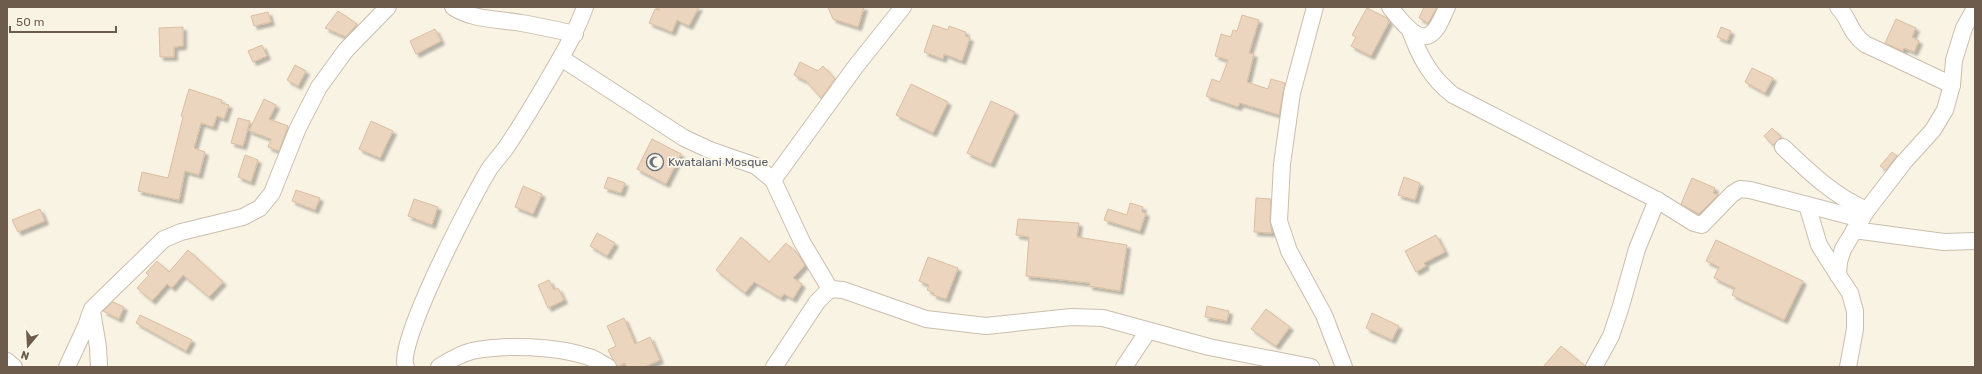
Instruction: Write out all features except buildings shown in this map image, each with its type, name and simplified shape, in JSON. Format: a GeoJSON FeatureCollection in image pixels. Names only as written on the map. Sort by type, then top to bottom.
{"type":"FeatureCollection","features":[{"type":"Feature","properties":{"kind":"street"},"geometry":{"type":"LineString","coordinates":[[67,367],[86,326],[92,309],[164,239],[181,232],[242,217],[260,208],[272,193],[298,128],[319,88],[346,50],[388,7]]}},
{"type":"Feature","properties":{"kind":"street"},"geometry":{"type":"LineString","coordinates":[[453,7],[461,13],[575,34]]}},
{"type":"Feature","properties":{"kind":"street"},"geometry":{"type":"LineString","coordinates":[[406,367],[404,364],[404,354],[408,339],[427,293],[473,198],[490,168],[528,113],[561,58],[575,34],[585,7]]}},
{"type":"Feature","properties":{"kind":"street"},"geometry":{"type":"LineString","coordinates":[[773,180],[856,66],[903,7]]}},
{"type":"Feature","properties":{"kind":"street"},"geometry":{"type":"LineString","coordinates":[[1315,7],[1292,93],[1282,164],[1279,221],[1289,251],[1324,315],[1344,367]]}},
{"type":"Feature","properties":{"kind":"street"},"geometry":{"type":"LineString","coordinates":[[1390,7],[1410,30],[1416,46],[1439,84],[1453,95],[1657,200],[1694,223],[1702,225],[1732,194],[1740,189],[1750,190],[1944,242],[1975,241]]}},
{"type":"Feature","properties":{"kind":"street"},"geometry":{"type":"LineString","coordinates":[[1410,30],[1423,36],[1430,35],[1448,7]]}},
{"type":"Feature","properties":{"kind":"street"},"geometry":{"type":"LineString","coordinates":[[1838,7],[1851,30],[1857,38],[1865,44],[1952,85]]}},
{"type":"Feature","properties":{"kind":"street"},"geometry":{"type":"LineString","coordinates":[[1838,275],[1839,262],[1843,249],[1861,220],[1904,162],[1933,130],[1945,110],[1952,85],[1954,60],[1964,28],[1975,8]]}},
{"type":"Feature","properties":{"kind":"street"},"geometry":{"type":"LineString","coordinates":[[561,58],[684,138],[710,150],[756,166],[773,180],[802,242],[830,289]]}},
{"type":"Feature","properties":{"kind":"street"},"geometry":{"type":"LineString","coordinates":[[1782,147],[1808,171],[1845,199],[1861,220]]}},
{"type":"Feature","properties":{"kind":"street"},"geometry":{"type":"LineString","coordinates":[[1594,367],[1611,336],[1622,306],[1636,249],[1657,200]]}},
{"type":"Feature","properties":{"kind":"street"},"geometry":{"type":"LineString","coordinates":[[1807,205],[1819,245],[1850,292],[1856,311],[1855,329],[1848,367]]}},
{"type":"Feature","properties":{"kind":"street"},"geometry":{"type":"LineString","coordinates":[[774,367],[817,302],[830,289],[843,290],[926,319],[986,326],[1071,317],[1103,318],[1208,347],[1311,367]]}},
{"type":"Feature","properties":{"kind":"street"},"geometry":{"type":"LineString","coordinates":[[92,309],[98,347],[99,367]]}},
{"type":"Feature","properties":{"kind":"street"},"geometry":{"type":"LineString","coordinates":[[1124,367],[1148,331]]}},
{"type":"Feature","properties":{"kind":"street"},"geometry":{"type":"LineString","coordinates":[[439,367],[454,357],[471,351],[494,348],[524,348],[566,352],[590,357],[608,367]]}},
{"type":"Feature","properties":{"kind":"street"},"geometry":{"type":"LineString","coordinates":[[7,361],[14,367]]}},
{"type":"Feature","properties":{"kind":"place","name":"Kwatalani Mosque"},"geometry":{"type":"Point","coordinates":[655,162]}}]}
